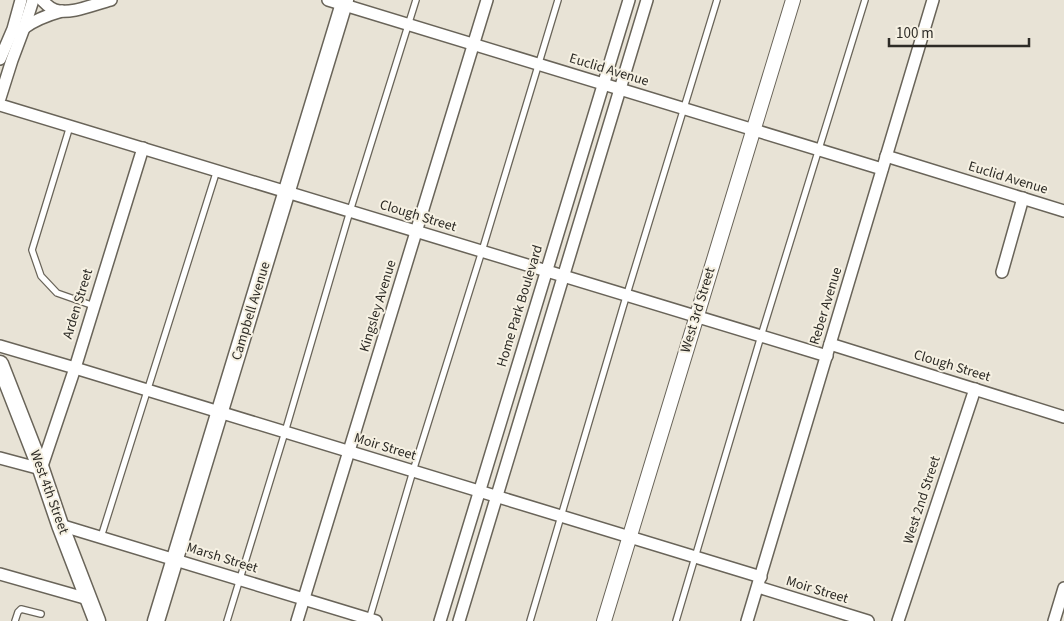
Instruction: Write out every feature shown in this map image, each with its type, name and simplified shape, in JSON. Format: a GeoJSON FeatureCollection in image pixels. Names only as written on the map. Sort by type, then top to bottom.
{"type":"FeatureCollection","features":[{"type":"Feature","properties":{"kind":"main road","name":"Campbell Avenue"},"geometry":{"type":"LineString","coordinates":[[156,621],[344,2]]}},
{"type":"Feature","properties":{"kind":"main road","name":"West 4th Street"},"geometry":{"type":"LineString","coordinates":[[0,364],[41,469],[95,621]]}},
{"type":"Feature","properties":{"kind":"street"},"geometry":{"type":"LineString","coordinates":[[0,59],[13,29],[21,0]]}},
{"type":"Feature","properties":{"kind":"street"},"geometry":{"type":"LineString","coordinates":[[0,98],[32,0]]}},
{"type":"Feature","properties":{"kind":"street"},"geometry":{"type":"LineString","coordinates":[[42,0],[51,8],[62,11],[70,11],[103,1]]}},
{"type":"Feature","properties":{"kind":"street","name":"Euclid Avenue"},"geometry":{"type":"LineString","coordinates":[[328,0],[344,2],[408,25],[882,169]]}},
{"type":"Feature","properties":{"kind":"street","name":"Kingsley Avenue"},"geometry":{"type":"LineString","coordinates":[[297,621],[487,0]]}},
{"type":"Feature","properties":{"kind":"street","name":"Home Park Boulevard"},"geometry":{"type":"LineString","coordinates":[[440,621],[629,0]]}},
{"type":"Feature","properties":{"kind":"street"},"geometry":{"type":"LineString","coordinates":[[459,621],[646,0]]}},
{"type":"Feature","properties":{"kind":"street","name":"West 3rd Street"},"geometry":{"type":"LineString","coordinates":[[604,621],[793,0]]}},
{"type":"Feature","properties":{"kind":"street","name":"Reber Avenue"},"geometry":{"type":"LineString","coordinates":[[747,621],[933,0]]}},
{"type":"Feature","properties":{"kind":"street"},"geometry":{"type":"LineString","coordinates":[[24,28],[33,21],[62,11]]}},
{"type":"Feature","properties":{"kind":"street","name":"Clough Street"},"geometry":{"type":"LineString","coordinates":[[0,105],[827,356]]}},
{"type":"Feature","properties":{"kind":"street","name":"Arden Street"},"geometry":{"type":"LineString","coordinates":[[41,469],[143,148]]}},
{"type":"Feature","properties":{"kind":"street","name":"Euclid Avenue"},"geometry":{"type":"LineString","coordinates":[[886,156],[1064,210]]}},
{"type":"Feature","properties":{"kind":"street"},"geometry":{"type":"LineString","coordinates":[[1002,272],[1023,198]]}},
{"type":"Feature","properties":{"kind":"street","name":"Clough Street"},"geometry":{"type":"LineString","coordinates":[[830,344],[1064,417]]}},
{"type":"Feature","properties":{"kind":"street","name":"Moir Street"},"geometry":{"type":"LineString","coordinates":[[0,346],[695,558],[862,620]]}},
{"type":"Feature","properties":{"kind":"street","name":"West 2nd Street"},"geometry":{"type":"LineString","coordinates":[[898,621],[975,389]]}},
{"type":"Feature","properties":{"kind":"street"},"geometry":{"type":"LineString","coordinates":[[0,458],[41,469]]}},
{"type":"Feature","properties":{"kind":"street","name":"Marsh Street"},"geometry":{"type":"LineString","coordinates":[[60,524],[371,620]]}},
{"type":"Feature","properties":{"kind":"street"},"geometry":{"type":"LineString","coordinates":[[0,574],[88,599]]}},
{"type":"Feature","properties":{"kind":"street"},"geometry":{"type":"LineString","coordinates":[[1054,621],[1064,588]]}},
{"type":"Feature","properties":{"kind":"lane"},"geometry":{"type":"LineString","coordinates":[[227,621],[350,211],[416,0]]}},
{"type":"Feature","properties":{"kind":"lane"},"geometry":{"type":"LineString","coordinates":[[371,620],[413,471],[558,0]]}},
{"type":"Feature","properties":{"kind":"lane"},"geometry":{"type":"LineString","coordinates":[[530,621],[717,0]]}},
{"type":"Feature","properties":{"kind":"lane"},"geometry":{"type":"LineString","coordinates":[[676,621],[864,0]]}},
{"type":"Feature","properties":{"kind":"lane"},"geometry":{"type":"LineString","coordinates":[[70,126],[32,250],[41,276],[57,293],[94,306]]}},
{"type":"Feature","properties":{"kind":"lane"},"geometry":{"type":"LineString","coordinates":[[101,537],[216,170]]}},
{"type":"Feature","properties":{"kind":"lane"},"geometry":{"type":"LineString","coordinates":[[15,621],[18,612],[22,609],[41,614]]}}]}
